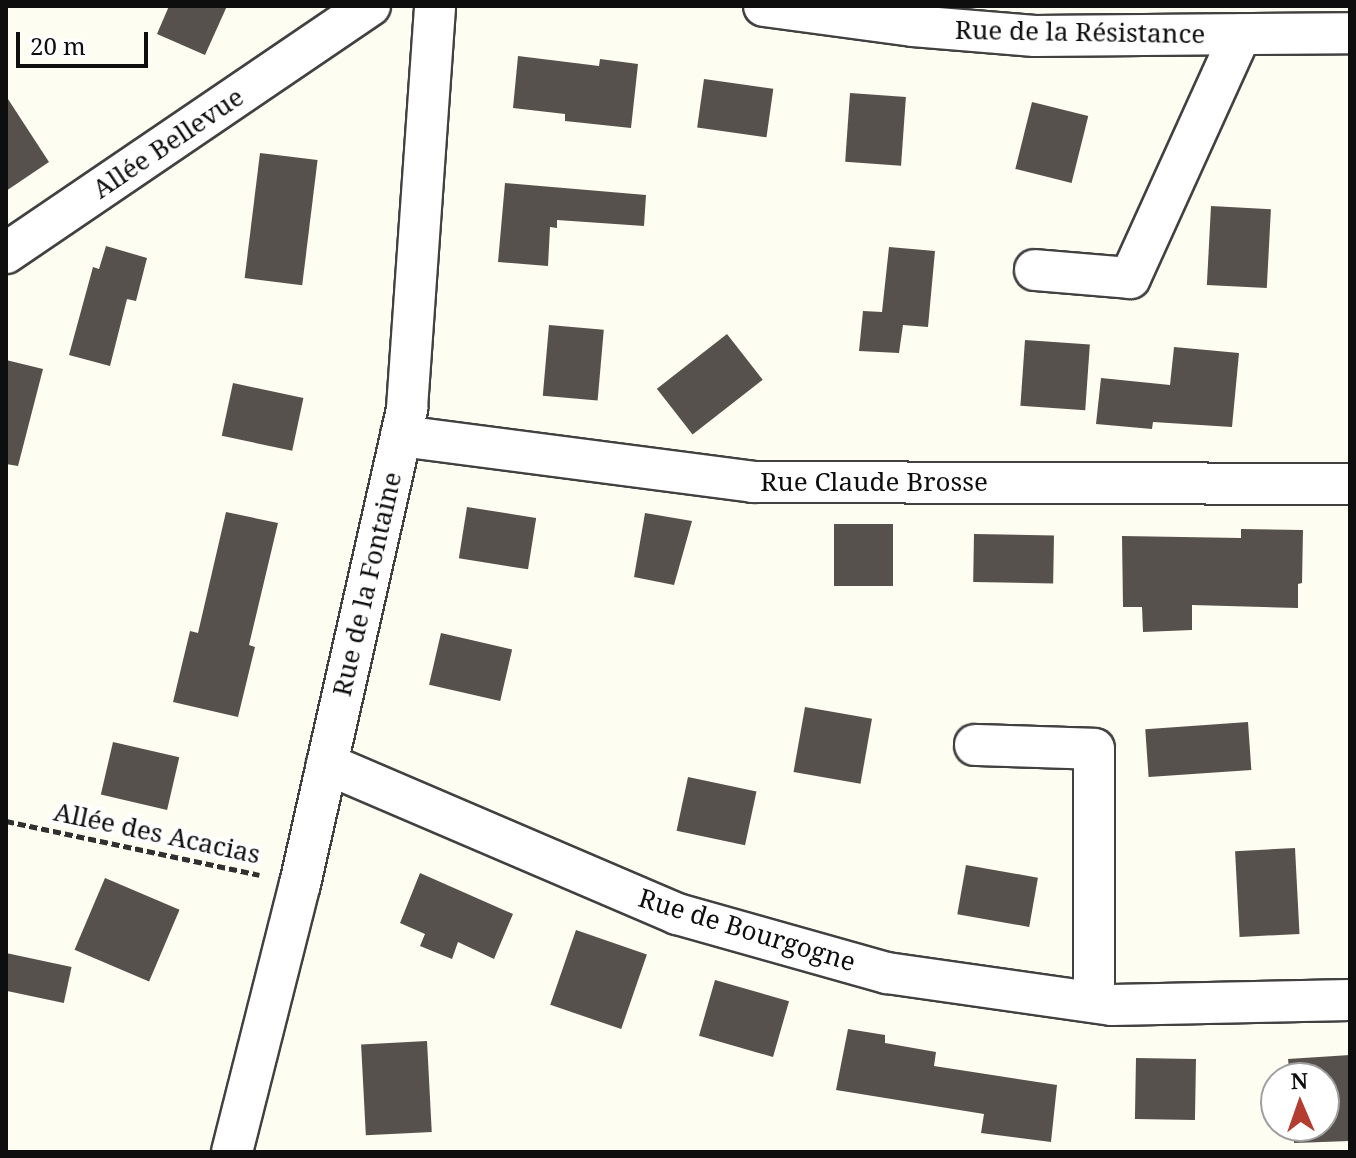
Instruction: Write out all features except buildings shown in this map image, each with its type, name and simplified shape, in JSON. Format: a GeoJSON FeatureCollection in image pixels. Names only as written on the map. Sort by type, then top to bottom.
{"type":"FeatureCollection","features":[{"type":"Feature","properties":{"kind":"street","name":"Allée Bellevue"},"geometry":{"type":"LineString","coordinates":[[6,253],[370,6]]}},
{"type":"Feature","properties":{"kind":"street","name":"Rue de la Fontaine"},"geometry":{"type":"LineString","coordinates":[[232,1152],[300,884],[407,408],[435,6]]}},
{"type":"Feature","properties":{"kind":"street","name":"Rue de la Résistance"},"geometry":{"type":"LineString","coordinates":[[764,6],[913,26],[1035,36],[1350,33]]}},
{"type":"Feature","properties":{"kind":"street"},"geometry":{"type":"LineString","coordinates":[[1035,270],[1130,278],[1240,35]]}},
{"type":"Feature","properties":{"kind":"street","name":"Rue Claude Brosse"},"geometry":{"type":"LineString","coordinates":[[401,436],[753,482],[1350,484]]}},
{"type":"Feature","properties":{"kind":"street"},"geometry":{"type":"LineString","coordinates":[[975,745],[1094,749],[1094,1002]]}},
{"type":"Feature","properties":{"kind":"street","name":"Rue de Bourgogne"},"geometry":{"type":"LineString","coordinates":[[327,764],[677,914],[887,973],[1112,1005],[1350,1000]]}},
{"type":"Feature","properties":{"kind":"path","name":"Allée des Acacias"},"geometry":{"type":"LineString","coordinates":[[6,821],[300,884]]}}]}
